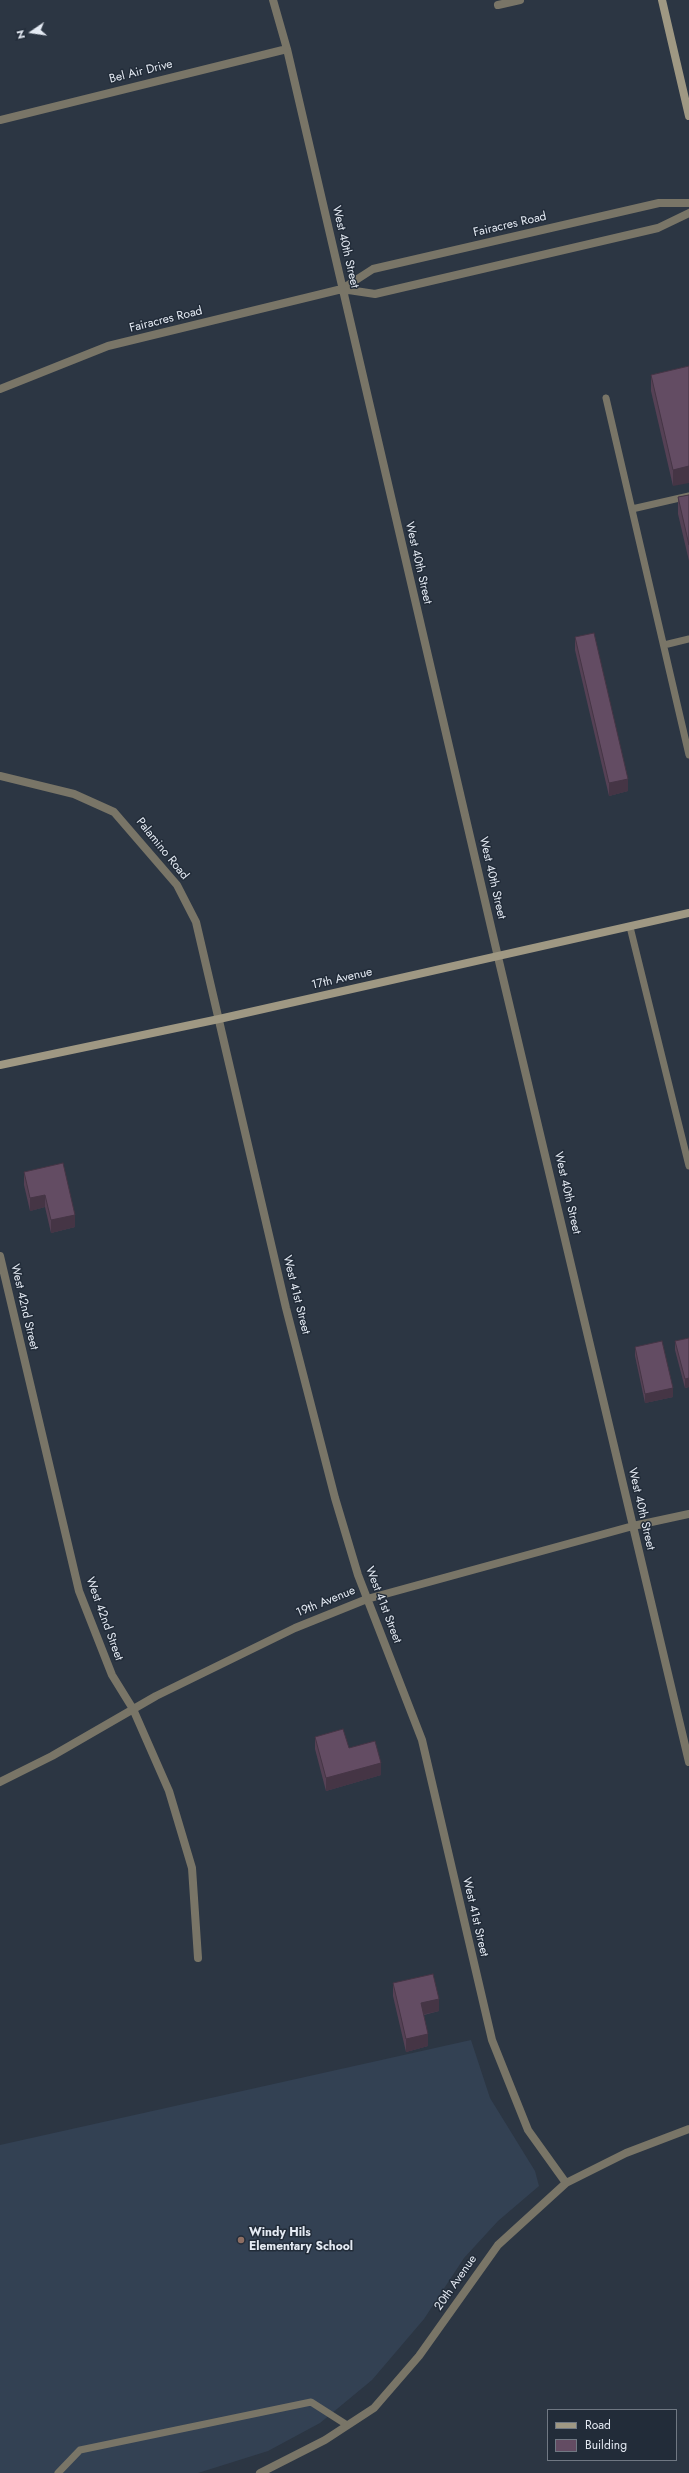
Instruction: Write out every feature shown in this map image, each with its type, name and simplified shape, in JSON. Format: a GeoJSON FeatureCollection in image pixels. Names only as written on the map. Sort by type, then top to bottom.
{"type":"FeatureCollection","features":[{"type":"Feature","properties":{"kind":"main road"},"geometry":{"type":"LineString","coordinates":[[662,0],[689,116]]}},
{"type":"Feature","properties":{"kind":"main road","name":"17th Avenue"},"geometry":{"type":"LineString","coordinates":[[0,1065],[219,1020],[689,913]]}},
{"type":"Feature","properties":{"kind":"street","name":"West 40th Street"},"geometry":{"type":"LineString","coordinates":[[273,0],[287,49],[498,956],[689,1762]]}},
{"type":"Feature","properties":{"kind":"street"},"geometry":{"type":"LineString","coordinates":[[498,5],[520,0]]}},
{"type":"Feature","properties":{"kind":"street","name":"Bel Air Drive"},"geometry":{"type":"LineString","coordinates":[[0,120],[287,49]]}},
{"type":"Feature","properties":{"kind":"street","name":"Fairacres Road"},"geometry":{"type":"LineString","coordinates":[[0,389],[108,346],[342,289],[373,269],[659,203],[689,203]]}},
{"type":"Feature","properties":{"kind":"street","name":"Fairacres Road"},"geometry":{"type":"LineString","coordinates":[[342,289],[375,294],[658,228],[689,213]]}},
{"type":"Feature","properties":{"kind":"street","name":"Palamino Road"},"geometry":{"type":"LineString","coordinates":[[0,776],[74,794],[114,812],[134,833],[177,885],[196,922],[219,1020]]}},
{"type":"Feature","properties":{"kind":"street","name":"West 41st Street"},"geometry":{"type":"LineString","coordinates":[[219,1020],[286,1308],[335,1498],[367,1599],[422,1740],[492,2040],[528,2130],[566,2183]]}},
{"type":"Feature","properties":{"kind":"street","name":"West 42nd Street"},"geometry":{"type":"LineString","coordinates":[[0,1256],[80,1591],[112,1675],[133,1709],[169,1791],[192,1868],[198,1958]]}},
{"type":"Feature","properties":{"kind":"street","name":"19th Avenue"},"geometry":{"type":"LineString","coordinates":[[0,1782],[52,1756],[156,1696],[295,1628],[367,1599],[633,1526],[689,1514]]}},
{"type":"Feature","properties":{"kind":"street","name":"20th Avenue"},"geometry":{"type":"LineString","coordinates":[[260,2473],[325,2440],[374,2408],[419,2356],[498,2245],[566,2183],[626,2153],[689,2129]]}},
{"type":"Feature","properties":{"kind":"lane"},"geometry":{"type":"LineString","coordinates":[[606,398],[689,755]]}},
{"type":"Feature","properties":{"kind":"lane"},"geometry":{"type":"LineString","coordinates":[[632,509],[689,496]]}},
{"type":"Feature","properties":{"kind":"lane"},"geometry":{"type":"LineString","coordinates":[[664,645],[689,639]]}},
{"type":"Feature","properties":{"kind":"lane"},"geometry":{"type":"LineString","coordinates":[[630,927],[686,1140],[689,1166]]}},
{"type":"Feature","properties":{"kind":"lane"},"geometry":{"type":"LineString","coordinates":[[58,2473],[80,2450],[311,2402],[347,2425]]}},
{"type":"Feature","properties":{"kind":"shaded area","name":"Windy Hils Elementary School"},"geometry":{"type":"Polygon","coordinates":[[[471,2040],[490,2098],[535,2171],[539,2186],[498,2221],[464,2258],[424,2319],[372,2380],[320,2423],[268,2451],[198,2473],[0,2473],[0,2145],[471,2040]]]}},
{"type":"Feature","properties":{"kind":"building"},"geometry":{"type":"Polygon","coordinates":[[[689,366],[689,466],[673,470],[651,375],[689,366]]]}},
{"type":"Feature","properties":{"kind":"building"},"geometry":{"type":"Polygon","coordinates":[[[689,495],[689,545],[678,497],[689,495]]]}},
{"type":"Feature","properties":{"kind":"building"},"geometry":{"type":"Polygon","coordinates":[[[594,633],[628,779],[609,783],[575,637],[594,633]]]}},
{"type":"Feature","properties":{"kind":"building"},"geometry":{"type":"Polygon","coordinates":[[[63,1163],[75,1215],[51,1220],[45,1195],[30,1198],[24,1172],[63,1163]]]}},
{"type":"Feature","properties":{"kind":"building"},"geometry":{"type":"Polygon","coordinates":[[[689,1338],[689,1378],[685,1379],[675,1341],[689,1338]]]}},
{"type":"Feature","properties":{"kind":"building"},"geometry":{"type":"Polygon","coordinates":[[[662,1341],[673,1388],[645,1394],[635,1347],[662,1341]]]}},
{"type":"Feature","properties":{"kind":"building"},"geometry":{"type":"Polygon","coordinates":[[[343,1729],[349,1748],[375,1741],[381,1763],[326,1778],[315,1737],[343,1729]]]}},
{"type":"Feature","properties":{"kind":"building"},"geometry":{"type":"Polygon","coordinates":[[[433,1974],[439,1999],[421,2003],[428,2034],[406,2039],[393,1983],[433,1974]]]}},
{"type":"Feature","properties":{"kind":"place","name":"Windy Hils Elementary School"},"geometry":{"type":"Point","coordinates":[241,2240]}}]}
